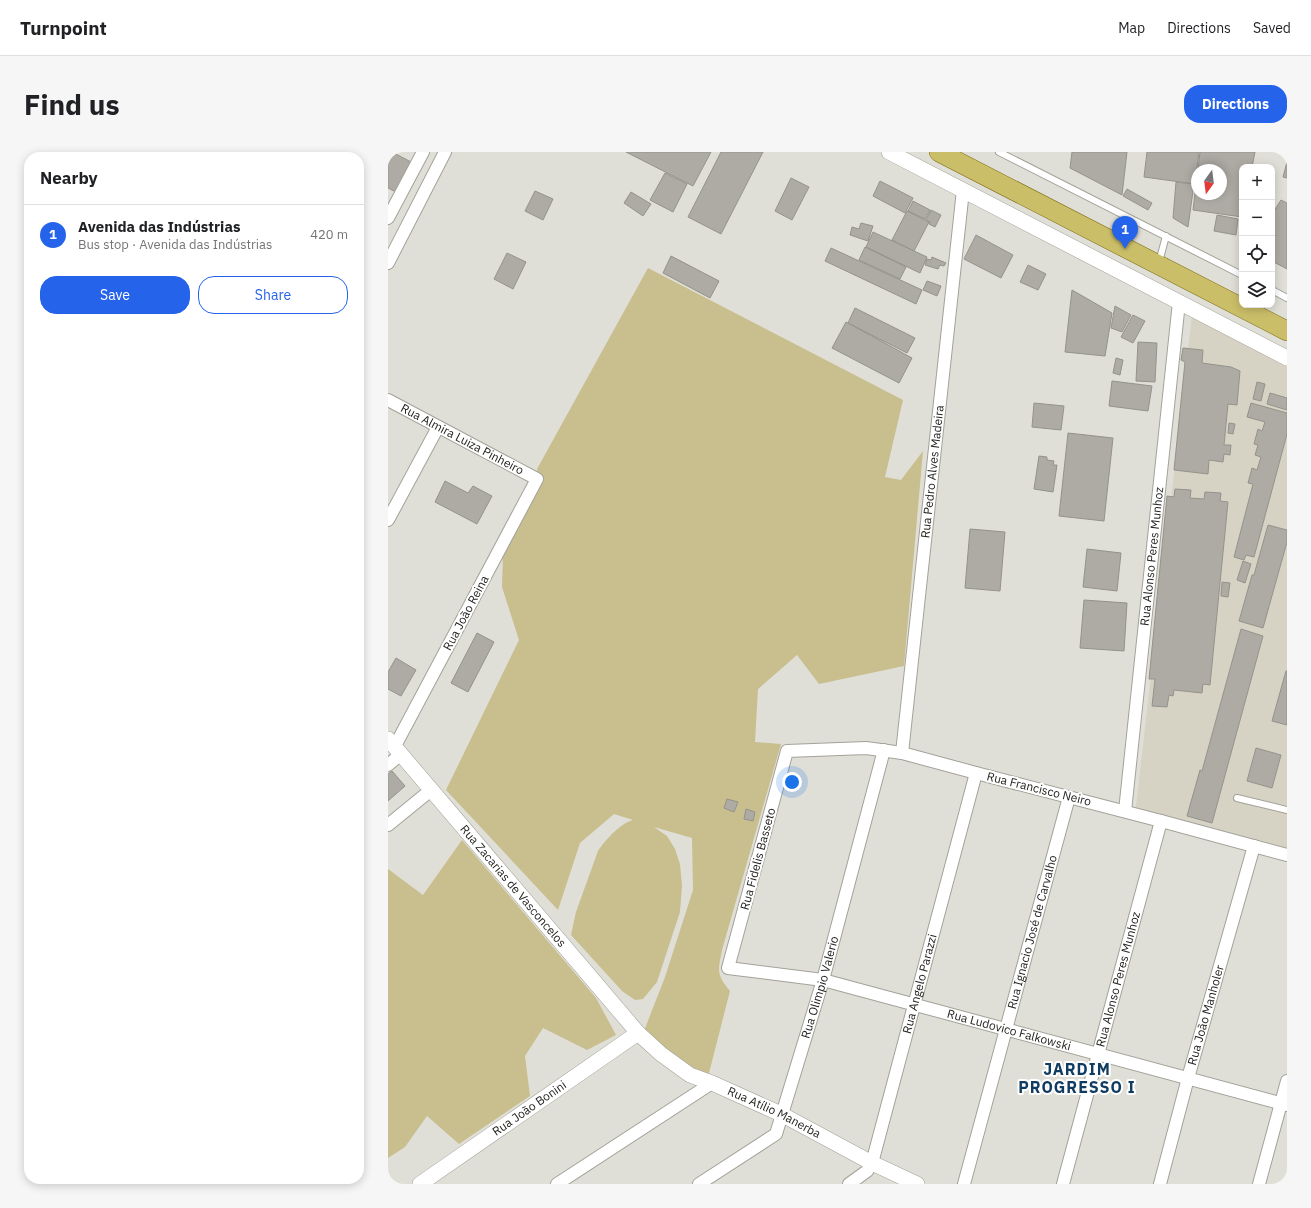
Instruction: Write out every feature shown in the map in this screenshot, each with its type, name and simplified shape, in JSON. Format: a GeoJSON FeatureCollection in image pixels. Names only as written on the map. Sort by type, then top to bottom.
{"type":"FeatureCollection","features":[{"type":"Feature","properties":{"kind":"main road"},"geometry":{"type":"LineString","coordinates":[[939,152],[1158,266],[1287,331]]}},
{"type":"Feature","properties":{"kind":"street"},"geometry":{"type":"LineString","coordinates":[[388,218],[423,152]]}},
{"type":"Feature","properties":{"kind":"street"},"geometry":{"type":"LineString","coordinates":[[388,263],[392,247],[445,152]]}},
{"type":"Feature","properties":{"kind":"street"},"geometry":{"type":"LineString","coordinates":[[889,152],[1287,358]]}},
{"type":"Feature","properties":{"kind":"street","name":"Rua Pedro Alves Madeira"},"geometry":{"type":"LineString","coordinates":[[902,753],[963,190]]}},
{"type":"Feature","properties":{"kind":"street","name":"Rua Alonso Peres Munhoz"},"geometry":{"type":"LineString","coordinates":[[1125,811],[1179,302]]}},
{"type":"Feature","properties":{"kind":"street","name":"Rua Almira Luiza Pinheiro"},"geometry":{"type":"LineString","coordinates":[[388,400],[537,479]]}},
{"type":"Feature","properties":{"kind":"street"},"geometry":{"type":"LineString","coordinates":[[388,520],[438,426]]}},
{"type":"Feature","properties":{"kind":"street","name":"Rua João Reina"},"geometry":{"type":"LineString","coordinates":[[395,746],[537,479]]}},
{"type":"Feature","properties":{"kind":"street"},"geometry":{"type":"LineString","coordinates":[[388,765],[395,746]]}},
{"type":"Feature","properties":{"kind":"street","name":"Rua Zacarias de Vasconcelos"},"geometry":{"type":"LineString","coordinates":[[395,746],[638,1033]]}},
{"type":"Feature","properties":{"kind":"street","name":"Rua Francisco Neiro"},"geometry":{"type":"LineString","coordinates":[[788,751],[866,748],[902,753],[1287,855]]}},
{"type":"Feature","properties":{"kind":"street","name":"Rua Olimpio Valerio"},"geometry":{"type":"LineString","coordinates":[[699,1184],[776,1134],[823,980],[884,750]]}},
{"type":"Feature","properties":{"kind":"street","name":"Rua Fidelis Basseto"},"geometry":{"type":"LineString","coordinates":[[728,968],[788,751]]}},
{"type":"Feature","properties":{"kind":"street","name":"Rua Angelo Parazzi"},"geometry":{"type":"LineString","coordinates":[[849,1184],[867,1171],[872,1163],[976,773]]}},
{"type":"Feature","properties":{"kind":"street"},"geometry":{"type":"LineString","coordinates":[[388,825],[431,790]]}},
{"type":"Feature","properties":{"kind":"street","name":"Rua Ignacio José de Carvalho"},"geometry":{"type":"LineString","coordinates":[[964,1184],[1069,797]]}},
{"type":"Feature","properties":{"kind":"street","name":"Rua Alonso Peres Munhoz"},"geometry":{"type":"LineString","coordinates":[[1063,1184],[1161,821]]}},
{"type":"Feature","properties":{"kind":"street","name":"Rua João Manholer"},"geometry":{"type":"LineString","coordinates":[[1160,1184],[1188,1078],[1254,846]]}},
{"type":"Feature","properties":{"kind":"street","name":"Rua Ludovico Falkowski"},"geometry":{"type":"LineString","coordinates":[[728,968],[823,980],[1284,1104]]}},
{"type":"Feature","properties":{"kind":"street","name":"Rua Atílio Manerba"},"geometry":{"type":"LineString","coordinates":[[638,1033],[661,1054],[690,1075],[712,1083],[781,1114],[872,1163],[917,1184]]}},
{"type":"Feature","properties":{"kind":"street","name":"Rua João Bonini"},"geometry":{"type":"LineString","coordinates":[[420,1184],[638,1033]]}},
{"type":"Feature","properties":{"kind":"street"},"geometry":{"type":"LineString","coordinates":[[1259,1184],[1284,1104],[1287,1081]]}},
{"type":"Feature","properties":{"kind":"street"},"geometry":{"type":"LineString","coordinates":[[556,1184],[712,1083]]}},
{"type":"Feature","properties":{"kind":"lane"},"geometry":{"type":"LineString","coordinates":[[999,152],[1239,273]]}},
{"type":"Feature","properties":{"kind":"lane"},"geometry":{"type":"LineString","coordinates":[[1158,266],[1166,236]]}},
{"type":"Feature","properties":{"kind":"lane"},"geometry":{"type":"LineString","coordinates":[[1275,292],[1287,298]]}},
{"type":"Feature","properties":{"kind":"lane"},"geometry":{"type":"LineString","coordinates":[[1237,798],[1287,810]]}},
{"type":"Feature","properties":{"kind":"shaded area"},"geometry":{"type":"Polygon","coordinates":[[[648,268],[903,400],[885,477],[901,480],[923,451],[904,666],[819,684],[797,655],[758,689],[755,742],[781,744],[722,950],[719,972],[722,980],[730,991],[708,1077],[671,1059],[644,1031],[665,977],[693,890],[692,838],[654,827],[667,836],[675,849],[680,864],[682,886],[680,912],[657,982],[643,999],[635,1000],[622,991],[571,935],[576,912],[598,851],[614,832],[633,820],[614,814],[580,843],[558,910],[446,790],[519,640],[502,587],[503,552],[539,488],[537,469],[648,268]]]}},
{"type":"Feature","properties":{"kind":"shaded area"},"geometry":{"type":"Polygon","coordinates":[[[1193,306],[1287,354],[1287,857],[1135,815],[1193,306]]]}},
{"type":"Feature","properties":{"kind":"shaded area"},"geometry":{"type":"Polygon","coordinates":[[[462,840],[596,998],[616,1035],[587,1050],[543,1028],[525,1056],[530,1096],[459,1144],[427,1116],[405,1147],[388,1158],[388,869],[423,895],[462,840]]]}},
{"type":"Feature","properties":{"kind":"building"},"geometry":{"type":"Polygon","coordinates":[[[388,152],[392,152],[411,162],[396,192],[388,188],[388,152]]]}},
{"type":"Feature","properties":{"kind":"building"},"geometry":{"type":"Polygon","coordinates":[[[626,152],[711,152],[693,186],[626,152]]]}},
{"type":"Feature","properties":{"kind":"building"},"geometry":{"type":"Polygon","coordinates":[[[721,152],[763,152],[721,234],[688,217],[721,152]]]}},
{"type":"Feature","properties":{"kind":"building"},"geometry":{"type":"Polygon","coordinates":[[[1072,152],[1127,152],[1122,195],[1070,168],[1072,152]]]}},
{"type":"Feature","properties":{"kind":"building"},"geometry":{"type":"Polygon","coordinates":[[[1147,152],[1199,152],[1198,164],[1191,164],[1191,183],[1144,177],[1147,152]]]}},
{"type":"Feature","properties":{"kind":"building"},"geometry":{"type":"Polygon","coordinates":[[[1200,152],[1255,152],[1253,164],[1239,164],[1239,217],[1193,210],[1194,200],[1227,200],[1227,164],[1199,164],[1200,152]]]}},
{"type":"Feature","properties":{"kind":"building"},"geometry":{"type":"Polygon","coordinates":[[[1287,162],[1287,178],[1283,177],[1287,162]]]}},
{"type":"Feature","properties":{"kind":"building"},"geometry":{"type":"Polygon","coordinates":[[[665,173],[687,184],[673,212],[650,200],[665,173]]]}},
{"type":"Feature","properties":{"kind":"building"},"geometry":{"type":"Polygon","coordinates":[[[791,178],[809,187],[792,220],[775,211],[791,178]]]}},
{"type":"Feature","properties":{"kind":"building"},"geometry":{"type":"Polygon","coordinates":[[[880,181],[913,198],[905,213],[873,196],[880,181]]]}},
{"type":"Feature","properties":{"kind":"building"},"geometry":{"type":"Polygon","coordinates":[[[1176,182],[1191,184],[1192,200],[1188,227],[1173,218],[1176,182]]]}},
{"type":"Feature","properties":{"kind":"building"},"geometry":{"type":"Polygon","coordinates":[[[1127,189],[1152,203],[1148,210],[1123,196],[1127,189]]]}},
{"type":"Feature","properties":{"kind":"building"},"geometry":{"type":"Polygon","coordinates":[[[535,191],[553,199],[543,220],[525,211],[535,191]]]}},
{"type":"Feature","properties":{"kind":"building"},"geometry":{"type":"Polygon","coordinates":[[[631,192],[651,204],[643,216],[624,203],[631,192]]]}},
{"type":"Feature","properties":{"kind":"building"},"geometry":{"type":"Polygon","coordinates":[[[1281,200],[1287,203],[1287,269],[1275,263],[1275,209],[1281,200]]]}},
{"type":"Feature","properties":{"kind":"building"},"geometry":{"type":"Polygon","coordinates":[[[913,201],[930,210],[925,219],[908,211],[913,201]]]}},
{"type":"Feature","properties":{"kind":"building"},"geometry":{"type":"Polygon","coordinates":[[[931,210],[941,215],[935,227],[929,224],[930,222],[926,220],[931,210]]]}},
{"type":"Feature","properties":{"kind":"building"},"geometry":{"type":"Polygon","coordinates":[[[907,211],[929,222],[914,251],[892,240],[907,211]]]}},
{"type":"Feature","properties":{"kind":"building"},"geometry":{"type":"Polygon","coordinates":[[[1217,215],[1238,219],[1236,235],[1214,231],[1217,215]]]}},
{"type":"Feature","properties":{"kind":"building"},"geometry":{"type":"Polygon","coordinates":[[[861,223],[873,226],[868,241],[850,235],[852,227],[859,229],[861,223]]]}},
{"type":"Feature","properties":{"kind":"building"},"geometry":{"type":"Polygon","coordinates":[[[873,232],[927,257],[920,273],[866,247],[873,232]]]}},
{"type":"Feature","properties":{"kind":"building"},"geometry":{"type":"Polygon","coordinates":[[[976,235],[1013,255],[1001,278],[964,259],[976,235]]]}},
{"type":"Feature","properties":{"kind":"building"},"geometry":{"type":"Polygon","coordinates":[[[865,247],[906,267],[900,279],[859,260],[865,247]]]}},
{"type":"Feature","properties":{"kind":"building"},"geometry":{"type":"Polygon","coordinates":[[[831,248],[922,290],[916,304],[825,261],[831,248]]]}},
{"type":"Feature","properties":{"kind":"building"},"geometry":{"type":"Polygon","coordinates":[[[507,253],[526,262],[513,289],[494,279],[507,253]]]}},
{"type":"Feature","properties":{"kind":"building"},"geometry":{"type":"Polygon","coordinates":[[[671,256],[719,281],[710,298],[663,273],[671,256]]]}},
{"type":"Feature","properties":{"kind":"building"},"geometry":{"type":"Polygon","coordinates":[[[932,257],[946,263],[944,266],[940,265],[938,269],[925,265],[927,259],[931,260],[932,257]]]}},
{"type":"Feature","properties":{"kind":"building"},"geometry":{"type":"Polygon","coordinates":[[[1028,265],[1046,274],[1038,290],[1020,282],[1028,265]]]}},
{"type":"Feature","properties":{"kind":"building"},"geometry":{"type":"Polygon","coordinates":[[[927,281],[941,286],[937,296],[923,290],[927,281]]]}},
{"type":"Feature","properties":{"kind":"building"},"geometry":{"type":"Polygon","coordinates":[[[1072,290],[1112,313],[1105,356],[1065,352],[1072,290]]]}},
{"type":"Feature","properties":{"kind":"building"},"geometry":{"type":"Polygon","coordinates":[[[1115,306],[1131,315],[1122,332],[1111,328],[1115,306]]]}},
{"type":"Feature","properties":{"kind":"building"},"geometry":{"type":"Polygon","coordinates":[[[855,308],[915,338],[907,353],[848,323],[855,308]]]}},
{"type":"Feature","properties":{"kind":"building"},"geometry":{"type":"Polygon","coordinates":[[[1133,315],[1145,321],[1133,343],[1121,337],[1133,315]]]}},
{"type":"Feature","properties":{"kind":"building"},"geometry":{"type":"Polygon","coordinates":[[[846,322],[912,358],[899,383],[832,348],[846,322]]]}},
{"type":"Feature","properties":{"kind":"building"},"geometry":{"type":"Polygon","coordinates":[[[1138,342],[1157,343],[1155,382],[1136,381],[1138,342]]]}},
{"type":"Feature","properties":{"kind":"building"},"geometry":{"type":"Polygon","coordinates":[[[1183,348],[1203,350],[1202,363],[1231,367],[1240,371],[1237,405],[1228,404],[1224,445],[1231,445],[1230,455],[1224,454],[1223,462],[1209,460],[1208,474],[1174,470],[1185,362],[1181,360],[1183,348]]]}},
{"type":"Feature","properties":{"kind":"building"},"geometry":{"type":"Polygon","coordinates":[[[1116,358],[1123,360],[1120,375],[1113,373],[1116,358]]]}},
{"type":"Feature","properties":{"kind":"building"},"geometry":{"type":"Polygon","coordinates":[[[1112,381],[1152,386],[1148,411],[1109,406],[1112,381]]]}},
{"type":"Feature","properties":{"kind":"building"},"geometry":{"type":"Polygon","coordinates":[[[1257,382],[1265,384],[1261,401],[1253,399],[1257,382]]]}},
{"type":"Feature","properties":{"kind":"building"},"geometry":{"type":"Polygon","coordinates":[[[1270,393],[1287,398],[1287,410],[1267,404],[1270,393]]]}},
{"type":"Feature","properties":{"kind":"building"},"geometry":{"type":"Polygon","coordinates":[[[1034,403],[1064,406],[1061,430],[1032,427],[1034,403]]]}},
{"type":"Feature","properties":{"kind":"building"},"geometry":{"type":"Polygon","coordinates":[[[1251,403],[1287,413],[1287,434],[1254,557],[1246,555],[1244,560],[1234,557],[1253,484],[1248,483],[1252,468],[1257,470],[1261,457],[1255,455],[1258,445],[1254,444],[1258,429],[1262,431],[1265,422],[1247,417],[1251,403]]]}},
{"type":"Feature","properties":{"kind":"building"},"geometry":{"type":"Polygon","coordinates":[[[1229,423],[1235,424],[1233,434],[1228,433],[1229,423]]]}},
{"type":"Feature","properties":{"kind":"building"},"geometry":{"type":"Polygon","coordinates":[[[1068,433],[1113,438],[1104,521],[1059,516],[1068,433]]]}},
{"type":"Feature","properties":{"kind":"building"},"geometry":{"type":"Polygon","coordinates":[[[1039,456],[1047,457],[1047,460],[1054,461],[1053,465],[1057,465],[1053,492],[1034,489],[1039,456]]]}},
{"type":"Feature","properties":{"kind":"building"},"geometry":{"type":"Polygon","coordinates":[[[445,481],[468,493],[473,486],[492,496],[477,524],[435,502],[445,481]]]}},
{"type":"Feature","properties":{"kind":"building"},"geometry":{"type":"Polygon","coordinates":[[[1175,489],[1191,490],[1190,498],[1204,499],[1205,492],[1221,493],[1220,501],[1228,502],[1210,685],[1203,684],[1202,693],[1174,690],[1173,696],[1169,695],[1167,707],[1152,706],[1155,679],[1149,679],[1167,496],[1174,497],[1175,489]]]}},
{"type":"Feature","properties":{"kind":"building"},"geometry":{"type":"Polygon","coordinates":[[[1268,525],[1287,530],[1287,542],[1263,628],[1239,621],[1268,525]]]}},
{"type":"Feature","properties":{"kind":"building"},"geometry":{"type":"Polygon","coordinates":[[[970,529],[1005,532],[1000,591],[965,588],[970,529]]]}},
{"type":"Feature","properties":{"kind":"building"},"geometry":{"type":"Polygon","coordinates":[[[1087,549],[1121,553],[1117,591],[1083,587],[1087,549]]]}},
{"type":"Feature","properties":{"kind":"building"},"geometry":{"type":"Polygon","coordinates":[[[1243,561],[1251,564],[1245,583],[1237,580],[1243,561]]]}},
{"type":"Feature","properties":{"kind":"building"},"geometry":{"type":"Polygon","coordinates":[[[1222,582],[1230,583],[1228,597],[1221,596],[1222,582]]]}},
{"type":"Feature","properties":{"kind":"building"},"geometry":{"type":"Polygon","coordinates":[[[1084,600],[1127,603],[1124,651],[1080,648],[1084,600]]]}},
{"type":"Feature","properties":{"kind":"building"},"geometry":{"type":"Polygon","coordinates":[[[1241,629],[1263,636],[1212,823],[1187,816],[1200,770],[1202,771],[1241,629]]]}},
{"type":"Feature","properties":{"kind":"building"},"geometry":{"type":"Polygon","coordinates":[[[477,633],[494,642],[468,692],[451,683],[477,633]]]}},
{"type":"Feature","properties":{"kind":"building"},"geometry":{"type":"Polygon","coordinates":[[[396,658],[416,670],[401,696],[388,689],[388,672],[396,658]]]}},
{"type":"Feature","properties":{"kind":"building"},"geometry":{"type":"Polygon","coordinates":[[[1287,671],[1287,725],[1272,721],[1287,671]]]}},
{"type":"Feature","properties":{"kind":"building"},"geometry":{"type":"Polygon","coordinates":[[[1256,748],[1281,755],[1272,788],[1247,781],[1256,748]]]}},
{"type":"Feature","properties":{"kind":"building"},"geometry":{"type":"Polygon","coordinates":[[[392,771],[405,786],[388,801],[388,774],[392,771]]]}},
{"type":"Feature","properties":{"kind":"building"},"geometry":{"type":"Polygon","coordinates":[[[727,799],[738,802],[734,812],[724,808],[727,799]]]}},
{"type":"Feature","properties":{"kind":"building"},"geometry":{"type":"Polygon","coordinates":[[[746,809],[755,812],[753,821],[744,819],[746,809]]]}},
{"type":"Feature","properties":{"kind":"place","name":"Avenida das Indústrias"},"geometry":{"type":"Point","coordinates":[1125,249]}},
{"type":"Feature","properties":{"kind":"district","name":"JARDIM PROGRESSO I"},"geometry":{"type":"Point","coordinates":[1077,1078]}}]}
